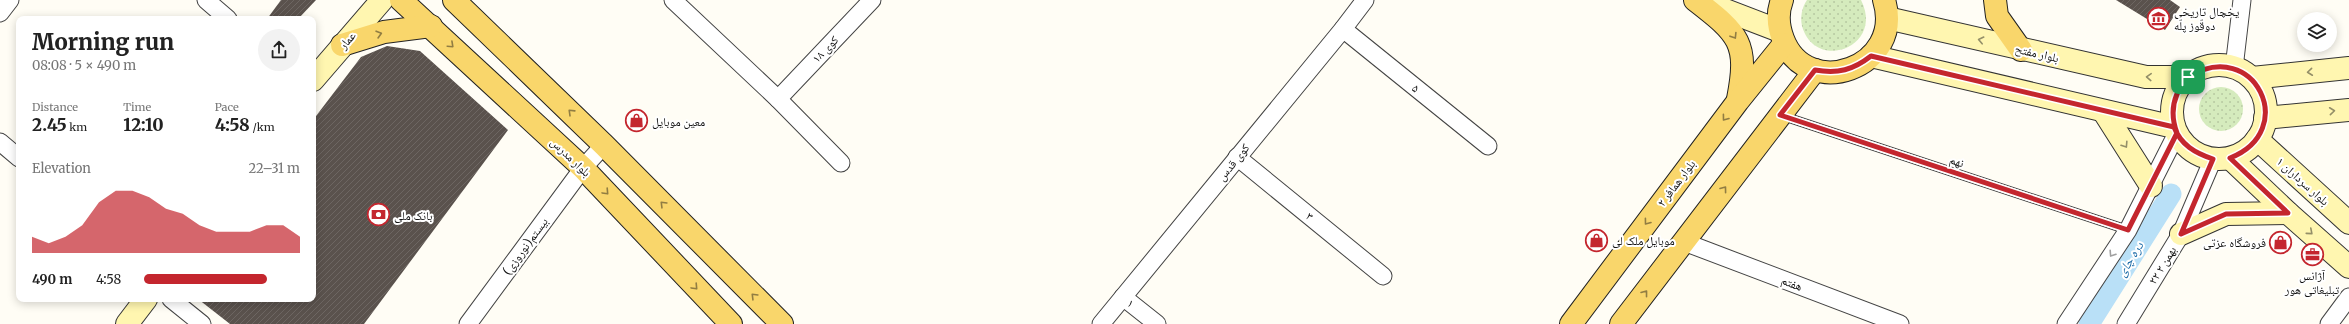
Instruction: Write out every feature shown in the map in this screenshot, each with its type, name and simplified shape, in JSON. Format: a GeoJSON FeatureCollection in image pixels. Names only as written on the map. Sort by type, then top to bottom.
{"type":"FeatureCollection","features":[{"type":"Feature","properties":{"kind":"main road","name":"بلوار مدرس"},"geometry":{"type":"LineString","coordinates":[[401,0],[431,26],[583,168],[721,321]]}},
{"type":"Feature","properties":{"kind":"main road"},"geometry":{"type":"LineString","coordinates":[[454,0],[604,145],[782,324]]}},
{"type":"Feature","properties":{"kind":"main road"},"geometry":{"type":"LineString","coordinates":[[1782,0],[1778,19],[1782,38],[1792,55],[1803,64],[1815,70],[1830,72],[1845,71],[1859,66],[1871,56],[1883,39],[1888,6]]}},
{"type":"Feature","properties":{"kind":"main road"},"geometry":{"type":"LineString","coordinates":[[1995,0],[1997,16],[2021,50]]}},
{"type":"Feature","properties":{"kind":"main road"},"geometry":{"type":"LineString","coordinates":[[1703,1],[1734,34],[1740,48],[1744,71],[1738,101]]}},
{"type":"Feature","properties":{"kind":"main road"},"geometry":{"type":"LineString","coordinates":[[342,45],[384,32],[431,26]]}},
{"type":"Feature","properties":{"kind":"main road","name":"بلوار همافر ۲"},"geometry":{"type":"LineString","coordinates":[[1571,324],[1738,101],[1782,38]]}},
{"type":"Feature","properties":{"kind":"main road"},"geometry":{"type":"LineString","coordinates":[[1621,324],[1815,70]]}},
{"type":"Feature","properties":{"kind":"street"},"geometry":{"type":"LineString","coordinates":[[0,13],[10,0]]}},
{"type":"Feature","properties":{"kind":"street"},"geometry":{"type":"LineString","coordinates":[[206,0],[225,16]]}},
{"type":"Feature","properties":{"kind":"street","name":"عمار"},"geometry":{"type":"LineString","coordinates":[[316,76],[382,0]]}},
{"type":"Feature","properties":{"kind":"street"},"geometry":{"type":"LineString","coordinates":[[674,0],[778,99],[841,163]]}},
{"type":"Feature","properties":{"kind":"street","name":"کوی ۱۸"},"geometry":{"type":"LineString","coordinates":[[778,99],[872,0]]}},
{"type":"Feature","properties":{"kind":"street","name":"کوی قدس"},"geometry":{"type":"LineString","coordinates":[[1101,324],[1236,157],[1344,30],[1365,0]]}},
{"type":"Feature","properties":{"kind":"street"},"geometry":{"type":"LineString","coordinates":[[2242,0],[2243,73],[2263,96],[2266,118],[2257,139],[2250,147],[2222,158],[2200,155],[2189,148],[2176,130],[2173,105],[2181,85],[2188,77],[2202,69],[2218,66],[2243,73],[2349,68]]}},
{"type":"Feature","properties":{"kind":"street"},"geometry":{"type":"LineString","coordinates":[[1703,1],[1782,38]]}},
{"type":"Feature","properties":{"kind":"street","name":"بلوار مفتح"},"geometry":{"type":"LineString","coordinates":[[1888,6],[2021,50],[2146,77],[2188,77]]}},
{"type":"Feature","properties":{"kind":"street","name":"۵"},"geometry":{"type":"LineString","coordinates":[[1344,30],[1488,146]]}},
{"type":"Feature","properties":{"kind":"street"},"geometry":{"type":"LineString","coordinates":[[1871,56],[2176,130]]}},
{"type":"Feature","properties":{"kind":"street"},"geometry":{"type":"LineString","coordinates":[[2266,118],[2349,110]]}},
{"type":"Feature","properties":{"kind":"street"},"geometry":{"type":"LineString","coordinates":[[2104,112],[2151,186]]}},
{"type":"Feature","properties":{"kind":"street"},"geometry":{"type":"LineString","coordinates":[[2066,324],[2128,230],[2151,186],[2176,130]]}},
{"type":"Feature","properties":{"kind":"street","name":"بلوار سرداران ۱"},"geometry":{"type":"LineString","coordinates":[[2257,139],[2349,223]]}},
{"type":"Feature","properties":{"kind":"street"},"geometry":{"type":"LineString","coordinates":[[0,142],[16,155]]}},
{"type":"Feature","properties":{"kind":"street","name":"بیستم(نوروزی)"},"geometry":{"type":"LineString","coordinates":[[468,324],[583,168],[604,145]]}},
{"type":"Feature","properties":{"kind":"street","name":"۳"},"geometry":{"type":"LineString","coordinates":[[1236,157],[1383,276]]}},
{"type":"Feature","properties":{"kind":"street"},"geometry":{"type":"LineString","coordinates":[[2222,158],[2288,213],[2349,267]]}},
{"type":"Feature","properties":{"kind":"street","name":"۲۲ بهمن ۲"},"geometry":{"type":"LineString","coordinates":[[2126,324],[2181,234],[2222,158]]}},
{"type":"Feature","properties":{"kind":"street"},"geometry":{"type":"LineString","coordinates":[[2181,234],[2226,214],[2288,213]]}},
{"type":"Feature","properties":{"kind":"street","name":"هفتم"},"geometry":{"type":"LineString","coordinates":[[1684,242],[1900,324]]}},
{"type":"Feature","properties":{"kind":"street","name":"۱"},"geometry":{"type":"LineString","coordinates":[[1123,297],[1157,324]]}},
{"type":"Feature","properties":{"kind":"street"},"geometry":{"type":"LineString","coordinates":[[2329,324],[2349,298]]}},
{"type":"Feature","properties":{"kind":"street"},"geometry":{"type":"LineString","coordinates":[[128,324],[144,302]]}},
{"type":"Feature","properties":{"kind":"street"},"geometry":{"type":"LineString","coordinates":[[175,302],[202,324]]}},
{"type":"Feature","properties":{"kind":"lane","name":"نهم"},"geometry":{"type":"LineString","coordinates":[[1780,115],[2128,230]]}},
{"type":"Feature","properties":{"kind":"green space"},"geometry":{"type":"Polygon","coordinates":[[[1807,0],[1861,0],[1866,17],[1864,30],[1856,41],[1845,48],[1833,51],[1820,48],[1809,40],[1802,26],[1802,12],[1807,0]]]}},
{"type":"Feature","properties":{"kind":"green space"},"geometry":{"type":"Polygon","coordinates":[[[2217,87],[2225,87],[2237,93],[2243,105],[2243,113],[2237,125],[2225,131],[2217,131],[2205,125],[2199,113],[2199,105],[2205,93],[2217,87]]]}},
{"type":"Feature","properties":{"kind":"building"},"geometry":{"type":"Polygon","coordinates":[[[281,0],[316,0],[301,16],[269,16],[281,0]]]}},
{"type":"Feature","properties":{"kind":"building","name":"یخچال تاریخی دوقّوز پلّه"},"geometry":{"type":"Polygon","coordinates":[[[2116,0],[2170,0],[2180,7],[2165,30],[2116,0]]]}},
{"type":"Feature","properties":{"kind":"building","name":"بانک ملی"},"geometry":{"type":"Polygon","coordinates":[[[387,46],[420,51],[508,130],[364,324],[230,324],[202,302],[316,302],[316,116],[361,57],[387,46]]]}},
{"type":"Feature","properties":{"kind":"waterway","name":"دره چای"},"geometry":{"type":"LineString","coordinates":[[2089,324],[2171,194]]}},
{"type":"Feature","properties":{"kind":"place","name":"یخچال تاریخی دوقّوز پلّه"},"geometry":{"type":"Point","coordinates":[2159,18]}},
{"type":"Feature","properties":{"kind":"place","name":"معین موبایل"},"geometry":{"type":"Point","coordinates":[637,121]}},
{"type":"Feature","properties":{"kind":"place","name":"بانک ملی"},"geometry":{"type":"Point","coordinates":[379,215]}},
{"type":"Feature","properties":{"kind":"place","name":"موبایل ملک لی"},"geometry":{"type":"Point","coordinates":[1596,240]}},
{"type":"Feature","properties":{"kind":"place","name":"فروشگاه عزتی"},"geometry":{"type":"Point","coordinates":[2281,242]}},
{"type":"Feature","properties":{"kind":"place","name":"آژانس تبلیغاتی هور"},"geometry":{"type":"Point","coordinates":[2312,254]}},
{"type":"Feature","properties":{"kind":"route"},"geometry":{"type":"LineString","coordinates":[[2188,77],[2181,85],[2173,105],[2172,116],[2177,133],[2128,230],[1780,115],[1815,70],[1830,72],[1845,71],[1859,66],[1871,56],[2104,112],[2174,127],[2177,133],[2180,139],[2189,148],[2200,155],[2213,159],[2181,234],[2226,214],[2288,213],[2230,158],[2241,154],[2250,147],[2263,129],[2266,118],[2266,107],[2263,96],[2252,78],[2234,68],[2218,66],[2202,69],[2188,77]]}}]}
